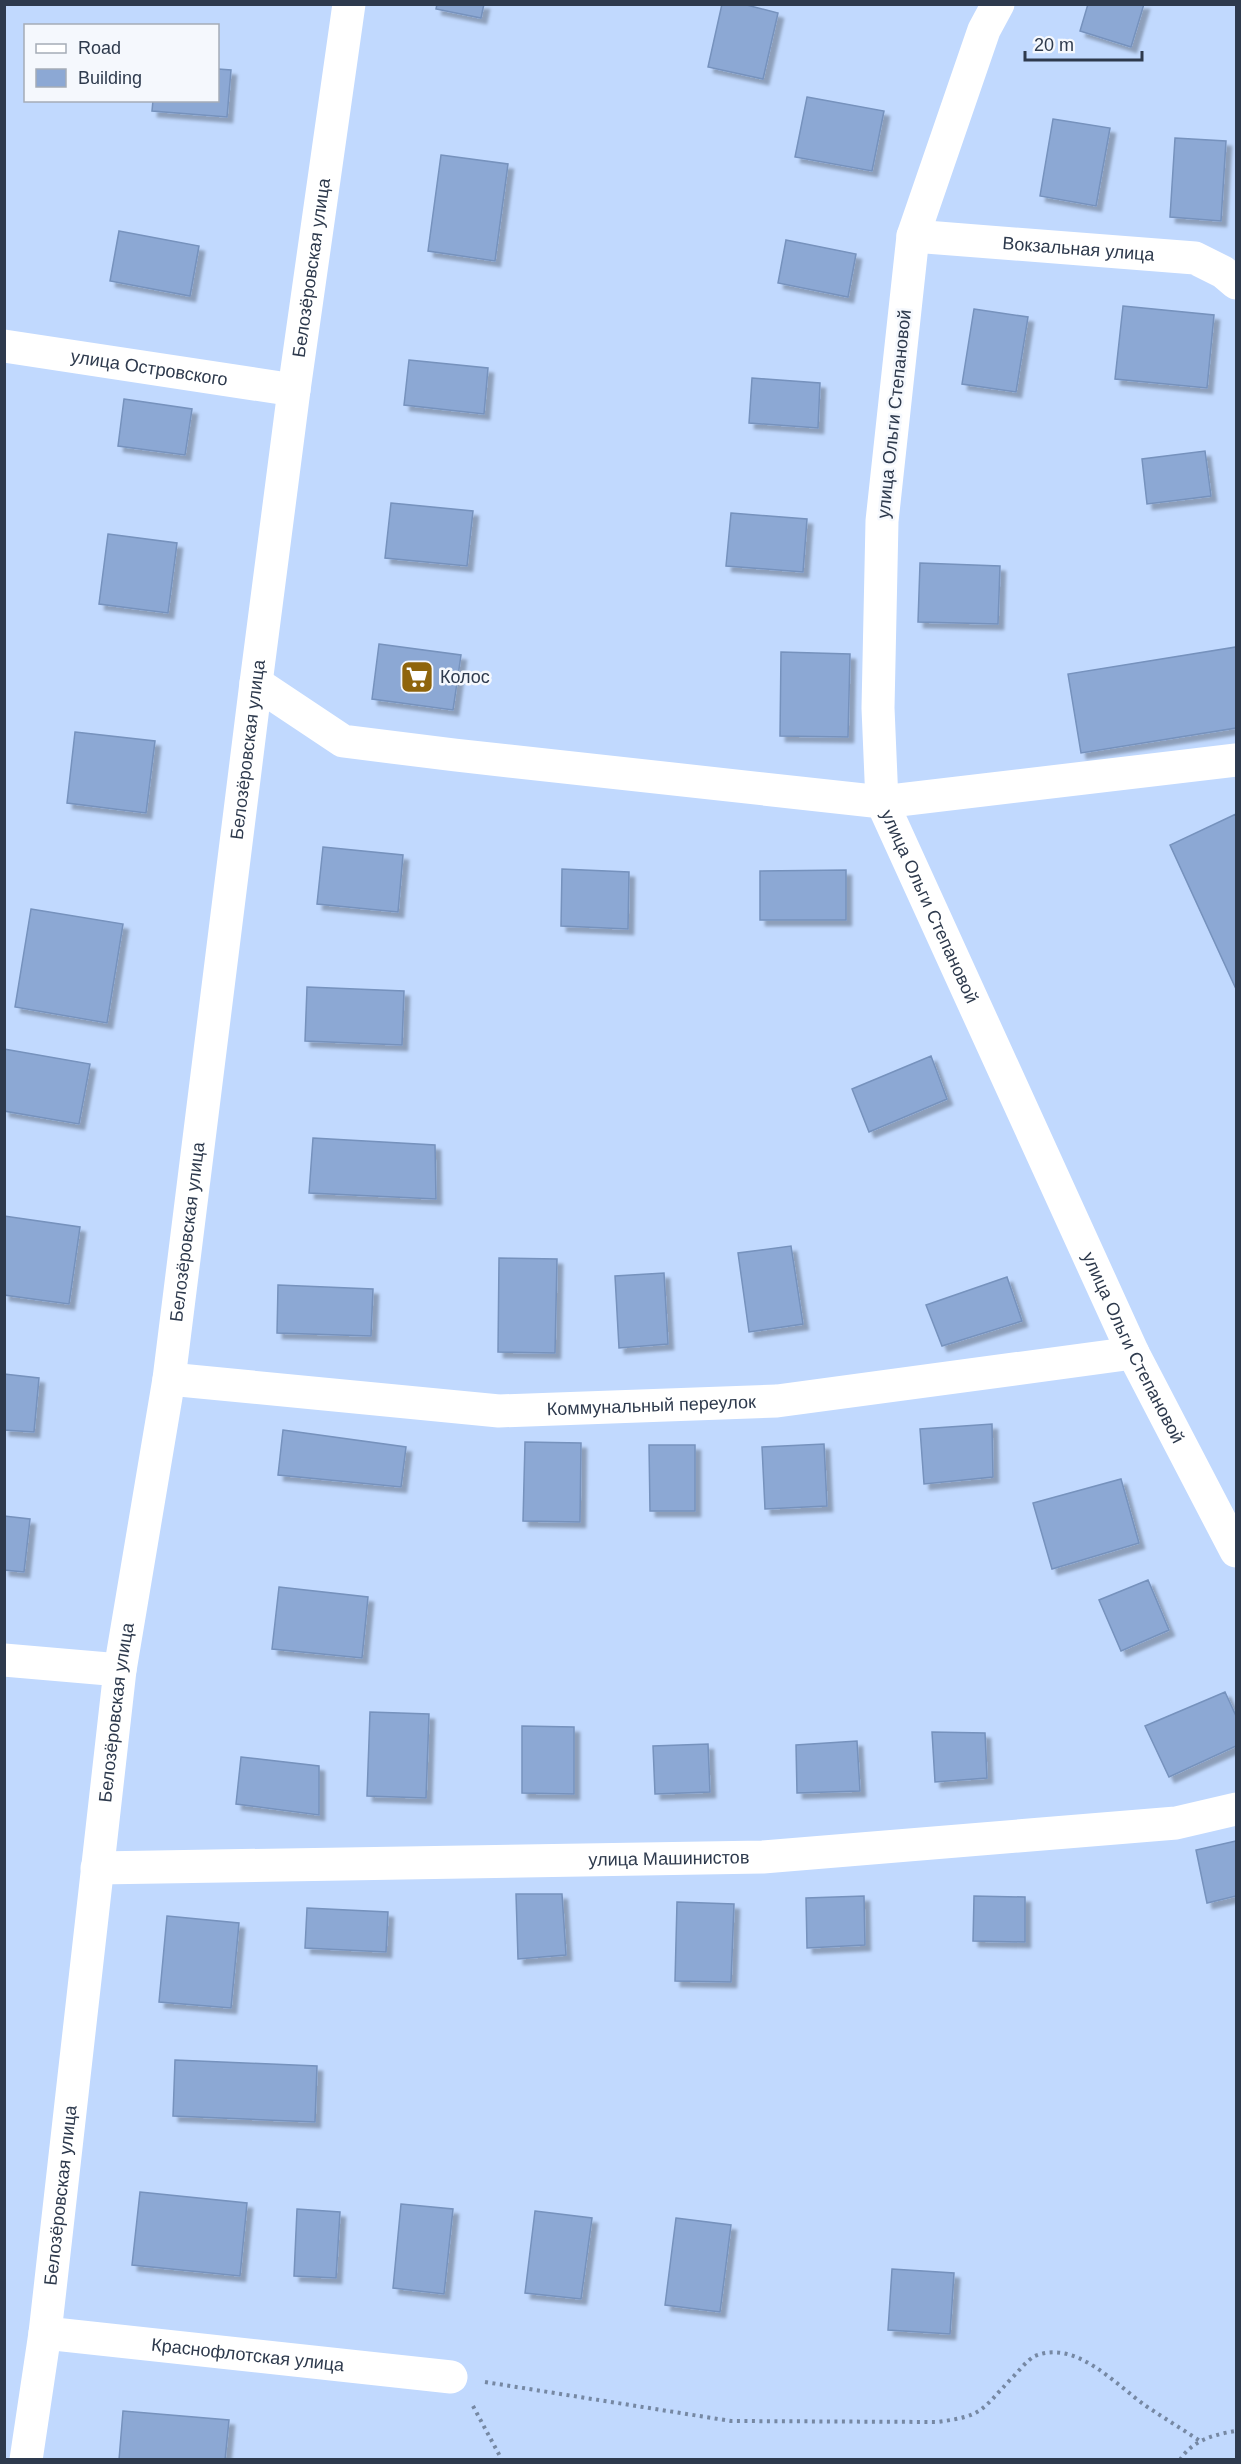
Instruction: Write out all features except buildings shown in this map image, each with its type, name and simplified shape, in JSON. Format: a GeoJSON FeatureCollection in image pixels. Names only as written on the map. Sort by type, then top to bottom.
{"type":"FeatureCollection","features":[{"type":"Feature","properties":{"kind":"street","name":"Белозёровская улица"},"geometry":{"type":"LineString","coordinates":[[26,2460],[45,2333],[120,1670],[169,1379],[294,390],[349,4]]}},
{"type":"Feature","properties":{"kind":"street","name":"улица Ольги Степановой"},"geometry":{"type":"LineString","coordinates":[[998,4],[984,30],[913,236],[882,521],[878,708],[882,802],[1133,1353],[1236,1551]]}},
{"type":"Feature","properties":{"kind":"street","name":"Вокзальная улица"},"geometry":{"type":"LineString","coordinates":[[913,236],[1195,258],[1223,272],[1236,283]]}},
{"type":"Feature","properties":{"kind":"street","name":"улица Островского"},"geometry":{"type":"LineString","coordinates":[[4,346],[294,390]]}},
{"type":"Feature","properties":{"kind":"street"},"geometry":{"type":"LineString","coordinates":[[256,683],[343,741],[882,802],[1236,760]]}},
{"type":"Feature","properties":{"kind":"street","name":"Коммунальный переулок"},"geometry":{"type":"LineString","coordinates":[[169,1379],[511,1411],[777,1401],[1133,1353]]}},
{"type":"Feature","properties":{"kind":"street"},"geometry":{"type":"LineString","coordinates":[[4,1660],[120,1670]]}},
{"type":"Feature","properties":{"kind":"street","name":"улица Машинистов"},"geometry":{"type":"LineString","coordinates":[[97,1868],[763,1857],[1176,1823],[1236,1809]]}},
{"type":"Feature","properties":{"kind":"street","name":"Краснофлотская улица"},"geometry":{"type":"LineString","coordinates":[[45,2333],[451,2377]]}},
{"type":"Feature","properties":{"kind":"path"},"geometry":{"type":"LineString","coordinates":[[451,2377],[731,2421],[937,2422],[967,2418],[984,2409],[1034,2356],[1057,2353],[1075,2357],[1095,2366],[1145,2405],[1200,2441]]}},
{"type":"Feature","properties":{"kind":"path"},"geometry":{"type":"LineString","coordinates":[[451,2377],[474,2407],[502,2460]]}},
{"type":"Feature","properties":{"kind":"path"},"geometry":{"type":"LineString","coordinates":[[1180,2460],[1200,2441],[1222,2433],[1236,2431]]}},
{"type":"Feature","properties":{"kind":"place","name":"Колос"},"geometry":{"type":"Point","coordinates":[417,677]}}]}
